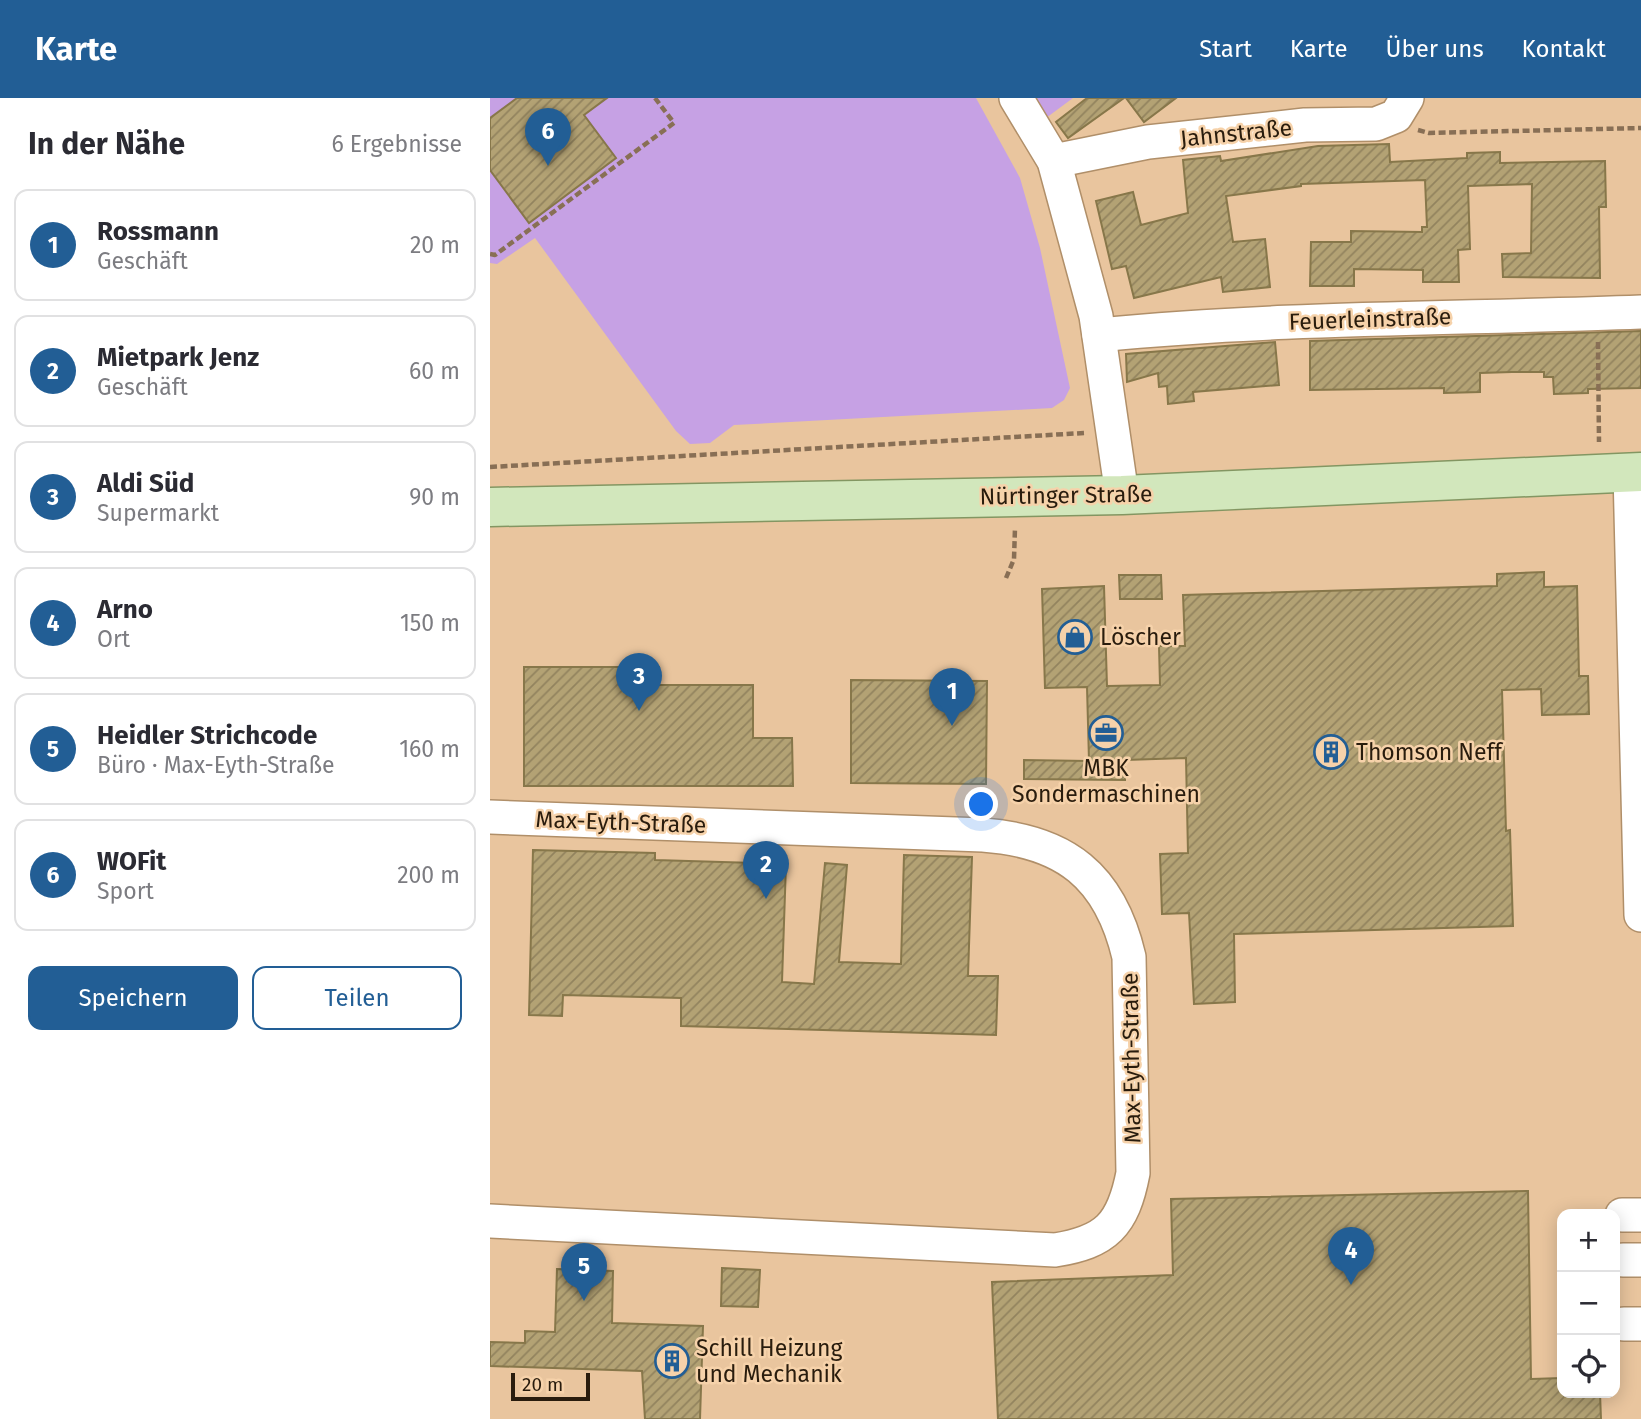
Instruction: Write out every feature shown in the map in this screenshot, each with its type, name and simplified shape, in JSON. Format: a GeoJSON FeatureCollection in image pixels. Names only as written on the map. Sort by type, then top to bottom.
{"type":"FeatureCollection","features":[{"type":"Feature","properties":{"kind":"main road","name":"Nürtinger Straße"},"geometry":{"type":"LineString","coordinates":[[490,507],[1122,495],[1623,473]]}},
{"type":"Feature","properties":{"kind":"street"},"geometry":{"type":"LineString","coordinates":[[1016,98],[1054,161],[1099,335],[1122,495]]}},
{"type":"Feature","properties":{"kind":"street","name":"Jahnstraße"},"geometry":{"type":"LineString","coordinates":[[1054,161],[1148,142],[1305,125],[1376,124],[1401,107]]}},
{"type":"Feature","properties":{"kind":"street","name":"Feuerleinstraße"},"geometry":{"type":"LineString","coordinates":[[1099,335],[1248,323],[1641,312]]}},
{"type":"Feature","properties":{"kind":"street"},"geometry":{"type":"LineString","coordinates":[[1623,473],[1641,915]]}},
{"type":"Feature","properties":{"kind":"street","name":"Max-Eyth-Straße"},"geometry":{"type":"LineString","coordinates":[[490,817],[993,835],[1042,844],[1070,858],[1089,876],[1110,905],[1122,929],[1129,957],[1133,1173],[1128,1200],[1116,1222],[1102,1236],[1084,1245],[1055,1250],[490,1221]]}},
{"type":"Feature","properties":{"kind":"path"},"geometry":{"type":"LineString","coordinates":[[490,254],[495,255],[674,123],[655,98]]}},
{"type":"Feature","properties":{"kind":"path"},"geometry":{"type":"LineString","coordinates":[[1401,107],[1409,127],[1429,133],[1641,128]]}},
{"type":"Feature","properties":{"kind":"path"},"geometry":{"type":"LineString","coordinates":[[1597,314],[1623,473]]}},
{"type":"Feature","properties":{"kind":"path"},"geometry":{"type":"LineString","coordinates":[[490,467],[1113,431]]}},
{"type":"Feature","properties":{"kind":"path"},"geometry":{"type":"LineString","coordinates":[[1006,578],[1014,559],[1015,529]]}},
{"type":"Feature","properties":{"kind":"shaded area"},"geometry":{"type":"Polygon","coordinates":[[[490,98],[976,98],[1020,178],[1040,248],[1070,388],[1064,400],[1052,408],[734,425],[710,443],[690,444],[676,431],[535,238],[497,264],[490,263],[490,98]]]}},
{"type":"Feature","properties":{"kind":"shaded area"},"geometry":{"type":"Polygon","coordinates":[[[1035,98],[1073,98],[1046,118],[1035,98]]]}},
{"type":"Feature","properties":{"kind":"building"},"geometry":{"type":"Polygon","coordinates":[[[517,98],[607,98],[584,115],[616,158],[529,223],[490,170],[490,118],[517,98]]]}},
{"type":"Feature","properties":{"kind":"building"},"geometry":{"type":"Polygon","coordinates":[[[1087,98],[1124,98],[1068,138],[1056,122],[1087,98]]]}},
{"type":"Feature","properties":{"kind":"building"},"geometry":{"type":"Polygon","coordinates":[[[1126,98],[1176,98],[1144,122],[1126,98]]]}},
{"type":"Feature","properties":{"kind":"building"},"geometry":{"type":"Polygon","coordinates":[[[1389,144],[1390,162],[1467,158],[1467,153],[1500,152],[1500,163],[1605,161],[1606,207],[1599,207],[1600,278],[1503,277],[1502,254],[1531,253],[1532,184],[1468,186],[1470,249],[1458,250],[1459,282],[1423,282],[1423,270],[1354,269],[1354,286],[1310,286],[1311,242],[1351,242],[1351,231],[1422,232],[1422,227],[1427,227],[1425,180],[1301,184],[1226,196],[1233,242],[1265,239],[1270,287],[1223,292],[1221,277],[1134,298],[1126,266],[1112,269],[1096,201],[1133,192],[1141,225],[1188,213],[1183,160],[1220,156],[1221,161],[1318,146],[1389,144]]]}},
{"type":"Feature","properties":{"kind":"building"},"geometry":{"type":"Polygon","coordinates":[[[1641,331],[1641,388],[1588,389],[1588,393],[1554,394],[1553,377],[1544,377],[1544,372],[1512,372],[1480,373],[1480,392],[1444,393],[1444,388],[1310,390],[1310,341],[1641,331]]]}},
{"type":"Feature","properties":{"kind":"building"},"geometry":{"type":"Polygon","coordinates":[[[1275,342],[1279,385],[1193,392],[1194,401],[1168,404],[1167,386],[1159,387],[1158,373],[1127,382],[1126,354],[1275,342]]]}},
{"type":"Feature","properties":{"kind":"building","name":"Thomson Neff"},"geometry":{"type":"Polygon","coordinates":[[[1544,572],[1544,587],[1577,586],[1579,676],[1588,676],[1589,714],[1542,715],[1541,689],[1502,690],[1506,831],[1510,830],[1513,926],[1234,934],[1235,1002],[1194,1004],[1189,913],[1162,914],[1160,854],[1188,853],[1186,758],[1125,760],[1125,780],[1024,779],[1024,760],[1089,761],[1087,687],[1045,688],[1042,589],[1104,586],[1107,686],[1160,685],[1159,646],[1185,646],[1183,595],[1497,586],[1497,574],[1544,572]]]}},
{"type":"Feature","properties":{"kind":"building"},"geometry":{"type":"Polygon","coordinates":[[[1119,575],[1161,575],[1162,599],[1120,599],[1119,575]]]}},
{"type":"Feature","properties":{"kind":"building"},"geometry":{"type":"Polygon","coordinates":[[[524,667],[659,667],[659,685],[753,685],[753,738],[792,738],[793,786],[524,786],[524,667]]]}},
{"type":"Feature","properties":{"kind":"building"},"geometry":{"type":"Polygon","coordinates":[[[851,680],[987,681],[986,784],[851,783],[851,680]]]}},
{"type":"Feature","properties":{"kind":"building"},"geometry":{"type":"Polygon","coordinates":[[[533,850],[655,853],[655,860],[786,864],[782,982],[814,984],[825,863],[847,865],[839,962],[901,964],[904,855],[972,857],[968,976],[998,976],[996,1035],[681,1026],[681,998],[563,995],[562,1016],[529,1015],[533,850]]]}},
{"type":"Feature","properties":{"kind":"building"},"geometry":{"type":"Polygon","coordinates":[[[1528,1191],[1531,1379],[1557,1378],[1557,1398],[1600,1398],[1601,1419],[998,1419],[992,1282],[1173,1275],[1171,1199],[1528,1191]]]}},
{"type":"Feature","properties":{"kind":"building"},"geometry":{"type":"Polygon","coordinates":[[[722,1268],[760,1270],[758,1307],[721,1306],[722,1268]]]}},
{"type":"Feature","properties":{"kind":"building"},"geometry":{"type":"Polygon","coordinates":[[[557,1269],[613,1271],[612,1323],[703,1326],[700,1419],[645,1419],[642,1371],[490,1366],[490,1342],[525,1343],[525,1331],[555,1332],[557,1269]]]}},
{"type":"Feature","properties":{"kind":"place","name":"WOFit"},"geometry":{"type":"Point","coordinates":[548,166]}},
{"type":"Feature","properties":{"kind":"place","name":"Löscher"},"geometry":{"type":"Point","coordinates":[1075,637]}},
{"type":"Feature","properties":{"kind":"place","name":"Aldi Süd"},"geometry":{"type":"Point","coordinates":[639,711]}},
{"type":"Feature","properties":{"kind":"place","name":"Rossmann"},"geometry":{"type":"Point","coordinates":[952,726]}},
{"type":"Feature","properties":{"kind":"place","name":"MBK Sondermaschinen"},"geometry":{"type":"Point","coordinates":[1106,733]}},
{"type":"Feature","properties":{"kind":"place","name":"Thomson Neff"},"geometry":{"type":"Point","coordinates":[1331,752]}},
{"type":"Feature","properties":{"kind":"place","name":"Mietpark Jenz"},"geometry":{"type":"Point","coordinates":[766,899]}},
{"type":"Feature","properties":{"kind":"place","name":"Arno"},"geometry":{"type":"Point","coordinates":[1351,1285]}},
{"type":"Feature","properties":{"kind":"place","name":"Heidler Strichcode"},"geometry":{"type":"Point","coordinates":[584,1301]}},
{"type":"Feature","properties":{"kind":"place","name":"Schill Heizung und Mechanik"},"geometry":{"type":"Point","coordinates":[672,1361]}}]}
